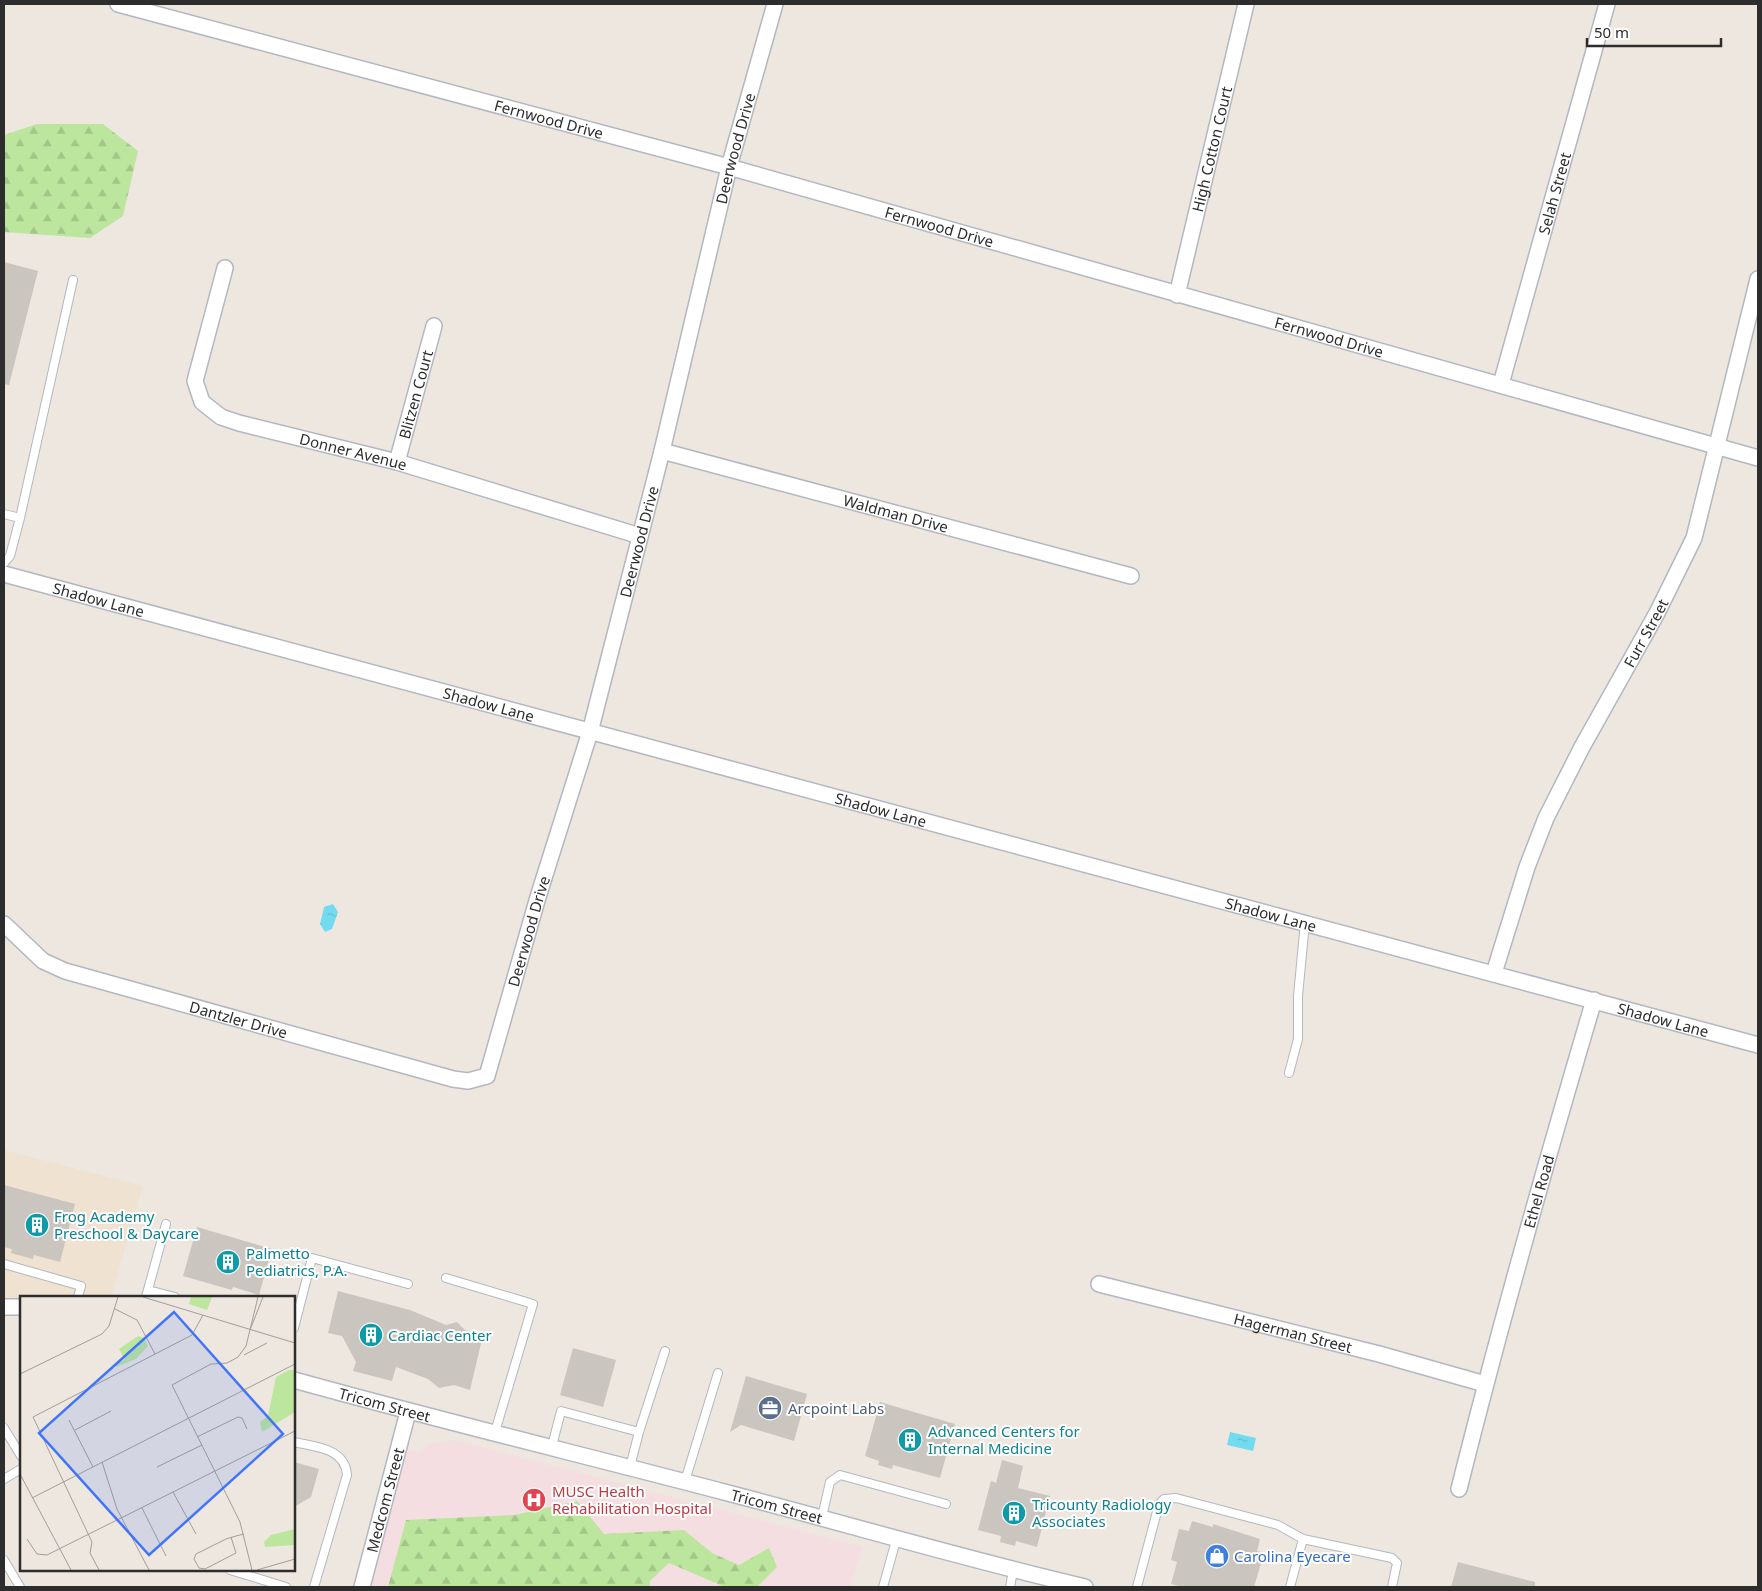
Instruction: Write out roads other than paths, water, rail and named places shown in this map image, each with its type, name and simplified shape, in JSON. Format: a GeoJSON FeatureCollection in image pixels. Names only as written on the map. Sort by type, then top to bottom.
{"type":"FeatureCollection","features":[{"type":"Feature","properties":{"kind":"street","name":"Fernwood Drive"},"geometry":{"type":"LineString","coordinates":[[118,4],[729,167],[1758,458]]}},
{"type":"Feature","properties":{"kind":"street","name":"Deerwood Drive"},"geometry":{"type":"LineString","coordinates":[[487,1076],[538,897],[590,732],[662,451],[729,167],[775,4]]}},
{"type":"Feature","properties":{"kind":"street","name":"High Cotton Court"},"geometry":{"type":"LineString","coordinates":[[1177,295],[1246,4]]}},
{"type":"Feature","properties":{"kind":"street","name":"Selah Street"},"geometry":{"type":"LineString","coordinates":[[1501,384],[1607,4]]}},
{"type":"Feature","properties":{"kind":"street","name":"Donner Avenue"},"geometry":{"type":"LineString","coordinates":[[226,268],[195,382],[202,402],[221,416],[239,423],[397,462],[640,536]]}},
{"type":"Feature","properties":{"kind":"street","name":"Furr Street"},"geometry":{"type":"LineString","coordinates":[[1494,973],[1527,867],[1546,818],[1582,747],[1657,614],[1694,538],[1715,446],[1758,279]]}},
{"type":"Feature","properties":{"kind":"street","name":"Blitzen Court"},"geometry":{"type":"LineString","coordinates":[[397,462],[434,326]]}},
{"type":"Feature","properties":{"kind":"street","name":"Waldman Drive"},"geometry":{"type":"LineString","coordinates":[[662,451],[1131,576]]}},
{"type":"Feature","properties":{"kind":"street","name":"Shadow Lane"},"geometry":{"type":"LineString","coordinates":[[4,574],[1758,1045]]}},
{"type":"Feature","properties":{"kind":"street","name":"Dantzler Drive"},"geometry":{"type":"LineString","coordinates":[[4,924],[43,961],[65,971],[453,1079],[468,1081],[487,1076]]}},
{"type":"Feature","properties":{"kind":"street","name":"Ethel Road"},"geometry":{"type":"LineString","coordinates":[[1459,1489],[1486,1384],[1594,1000]]}},
{"type":"Feature","properties":{"kind":"street","name":"Hagerman Street"},"geometry":{"type":"LineString","coordinates":[[1099,1284],[1379,1354],[1486,1384]]}},
{"type":"Feature","properties":{"kind":"street"},"geometry":{"type":"LineString","coordinates":[[4,1306],[20,1307]]}},
{"type":"Feature","properties":{"kind":"street","name":"Tricom Street"},"geometry":{"type":"LineString","coordinates":[[295,1380],[408,1412],[552,1446],[897,1537],[1013,1570],[1085,1587]]}},
{"type":"Feature","properties":{"kind":"street","name":"Medcom Street"},"geometry":{"type":"LineString","coordinates":[[362,1587],[408,1412]]}},
{"type":"Feature","properties":{"kind":"lane"},"geometry":{"type":"LineString","coordinates":[[4,563],[10,556],[20,518],[73,280]]}},
{"type":"Feature","properties":{"kind":"lane"},"geometry":{"type":"LineString","coordinates":[[4,514],[20,518]]}},
{"type":"Feature","properties":{"kind":"lane"},"geometry":{"type":"LineString","coordinates":[[1288,1073],[1298,1039],[1298,996],[1305,922]]}},
{"type":"Feature","properties":{"kind":"lane"},"geometry":{"type":"LineString","coordinates":[[166,1224],[147,1294],[166,1296]]}},
{"type":"Feature","properties":{"kind":"lane"},"geometry":{"type":"LineString","coordinates":[[295,1324],[312,1258],[408,1284]]}},
{"type":"Feature","properties":{"kind":"lane"},"geometry":{"type":"LineString","coordinates":[[4,1264],[81,1286],[78,1296]]}},
{"type":"Feature","properties":{"kind":"lane"},"geometry":{"type":"LineString","coordinates":[[446,1278],[533,1304],[495,1432]]}},
{"type":"Feature","properties":{"kind":"lane"},"geometry":{"type":"LineString","coordinates":[[630,1467],[665,1351]]}},
{"type":"Feature","properties":{"kind":"lane"},"geometry":{"type":"LineString","coordinates":[[685,1481],[718,1373]]}},
{"type":"Feature","properties":{"kind":"lane"},"geometry":{"type":"LineString","coordinates":[[552,1446],[562,1411],[639,1432]]}},
{"type":"Feature","properties":{"kind":"lane"},"geometry":{"type":"LineString","coordinates":[[4,1428],[20,1454]]}},
{"type":"Feature","properties":{"kind":"lane"},"geometry":{"type":"LineString","coordinates":[[295,1442],[331,1451],[342,1457],[346,1464],[348,1475],[314,1587]]}},
{"type":"Feature","properties":{"kind":"lane"},"geometry":{"type":"LineString","coordinates":[[4,1479],[20,1470]]}},
{"type":"Feature","properties":{"kind":"lane"},"geometry":{"type":"LineString","coordinates":[[822,1517],[830,1482],[840,1475],[946,1504]]}},
{"type":"Feature","properties":{"kind":"lane"},"geometry":{"type":"LineString","coordinates":[[1137,1587],[1158,1504],[1164,1499],[1176,1498],[1278,1525],[1303,1539],[1392,1558],[1398,1563],[1392,1587]]}},
{"type":"Feature","properties":{"kind":"lane"},"geometry":{"type":"LineString","coordinates":[[883,1587],[897,1537]]}},
{"type":"Feature","properties":{"kind":"lane"},"geometry":{"type":"LineString","coordinates":[[1290,1587],[1303,1539]]}},
{"type":"Feature","properties":{"kind":"lane"},"geometry":{"type":"LineString","coordinates":[[4,1560],[20,1587]]}},
{"type":"Feature","properties":{"kind":"lane"},"geometry":{"type":"LineString","coordinates":[[1010,1587],[1013,1570]]}},
{"type":"Feature","properties":{"kind":"lane"},"geometry":{"type":"LineString","coordinates":[[233,1571],[286,1587]]}},
{"type":"Feature","properties":{"kind":"water"},"geometry":{"type":"Polygon","coordinates":[[[333,904],[338,912],[332,929],[325,932],[320,924],[324,907],[333,904]]]}},
{"type":"Feature","properties":{"kind":"water"},"geometry":{"type":"Polygon","coordinates":[[[1230,1432],[1256,1438],[1253,1451],[1227,1445],[1230,1432]]]}},
{"type":"Feature","properties":{"kind":"place","name":"Frog Academy Preschool & Daycare"},"geometry":{"type":"Point","coordinates":[37,1225]}},
{"type":"Feature","properties":{"kind":"place","name":"Palmetto Pediatrics, P.A."},"geometry":{"type":"Point","coordinates":[228,1262]}},
{"type":"Feature","properties":{"kind":"place","name":"Cardiac Center"},"geometry":{"type":"Point","coordinates":[371,1335]}},
{"type":"Feature","properties":{"kind":"place","name":"Arcpoint Labs"},"geometry":{"type":"Point","coordinates":[770,1408]}},
{"type":"Feature","properties":{"kind":"place","name":"Advanced Centers for Internal Medicine"},"geometry":{"type":"Point","coordinates":[910,1440]}},
{"type":"Feature","properties":{"kind":"place","name":"MUSC Health Rehabilitation Hospital"},"geometry":{"type":"Point","coordinates":[534,1500]}},
{"type":"Feature","properties":{"kind":"place","name":"Tricounty Radiology Associates"},"geometry":{"type":"Point","coordinates":[1014,1513]}},
{"type":"Feature","properties":{"kind":"place","name":"Carolina Eyecare"},"geometry":{"type":"Point","coordinates":[1217,1556]}}]}
